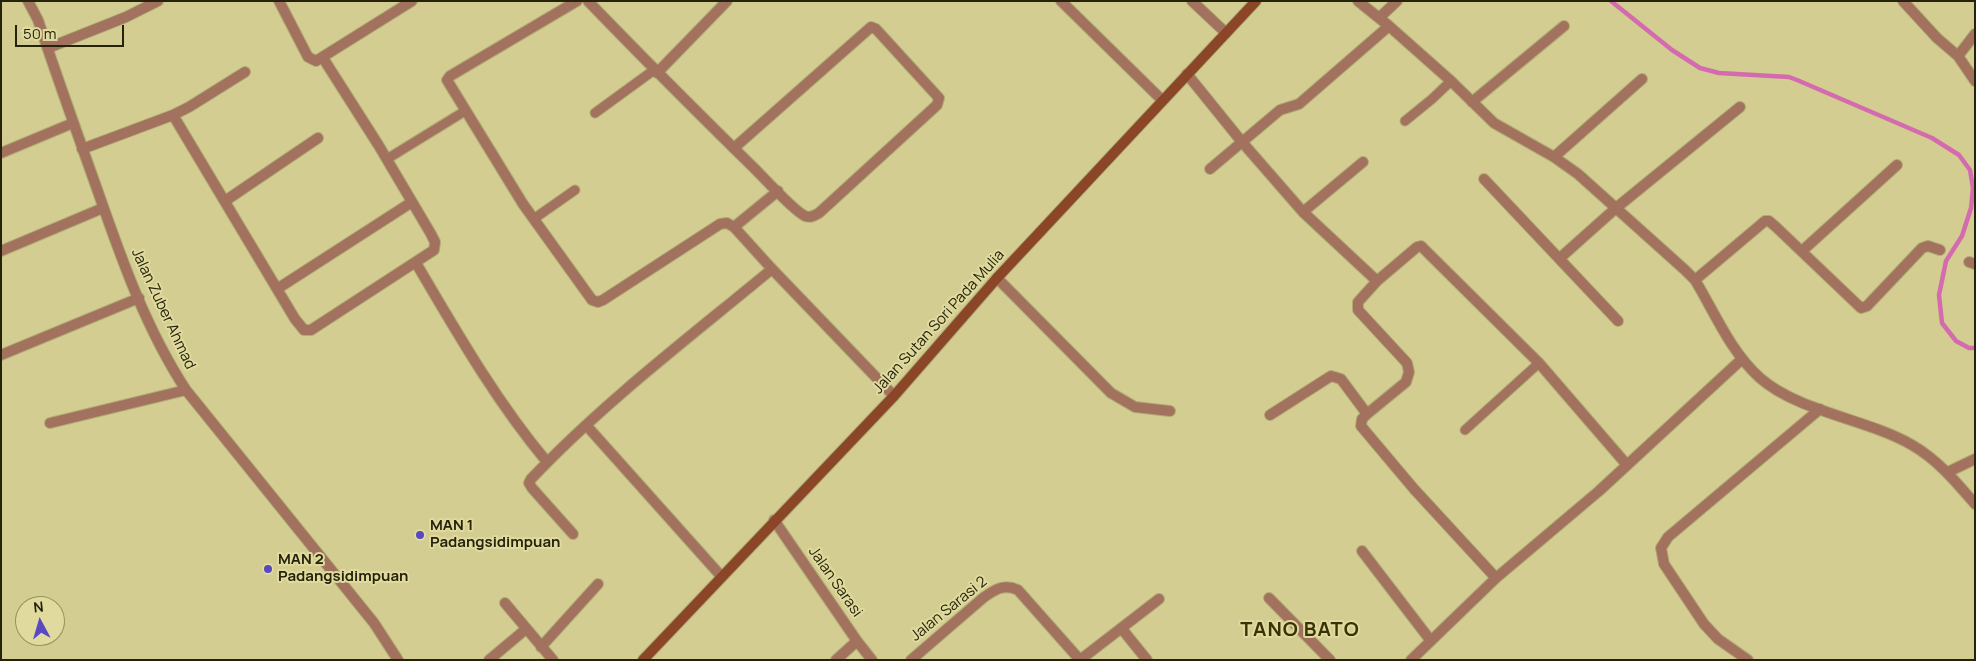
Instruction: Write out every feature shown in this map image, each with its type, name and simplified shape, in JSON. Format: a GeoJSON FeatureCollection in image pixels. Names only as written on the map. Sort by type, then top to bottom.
{"type":"FeatureCollection","features":[{"type":"Feature","properties":{"kind":"street","name":"Jalan Zuber Ahmad"},"geometry":{"type":"LineString","coordinates":[[28,1],[38,20],[103,208],[139,298],[168,360],[186,390],[374,623],[398,660]]}},
{"type":"Feature","properties":{"kind":"street"},"geometry":{"type":"LineString","coordinates":[[48,48],[126,17],[158,1]]}},
{"type":"Feature","properties":{"kind":"street"},"geometry":{"type":"LineString","coordinates":[[279,1],[308,57],[316,61],[412,1]]}},
{"type":"Feature","properties":{"kind":"street"},"geometry":{"type":"LineString","coordinates":[[576,1],[450,76],[447,83],[523,204],[535,218],[592,300],[598,302],[720,224],[727,223],[734,227],[894,396]]}},
{"type":"Feature","properties":{"kind":"street"},"geometry":{"type":"LineString","coordinates":[[588,1],[656,72],[800,213],[806,216],[814,217],[937,105],[939,100],[937,95],[876,29],[871,27],[734,148]]}},
{"type":"Feature","properties":{"kind":"street"},"geometry":{"type":"LineString","coordinates":[[656,72],[727,1]]}},
{"type":"Feature","properties":{"kind":"street"},"geometry":{"type":"LineString","coordinates":[[1060,1],[1162,100]]}},
{"type":"Feature","properties":{"kind":"street"},"geometry":{"type":"LineString","coordinates":[[1192,1],[1226,33]]}},
{"type":"Feature","properties":{"kind":"street","name":"Jalan Sutan Sori Pada Mulia"},"geometry":{"type":"LineString","coordinates":[[643,660],[774,520],[894,396],[997,278],[1256,1]]}},
{"type":"Feature","properties":{"kind":"street"},"geometry":{"type":"LineString","coordinates":[[1358,1],[1389,26],[1504,130],[1554,157],[1578,174],[1695,280],[1742,359],[1761,379],[1775,388],[1820,409],[1910,444],[1935,460],[1948,472],[1975,504]]}},
{"type":"Feature","properties":{"kind":"street"},"geometry":{"type":"LineString","coordinates":[[1379,18],[1397,1]]}},
{"type":"Feature","properties":{"kind":"street"},"geometry":{"type":"LineString","coordinates":[[1903,1],[1937,38],[1958,56],[1975,81]]}},
{"type":"Feature","properties":{"kind":"street"},"geometry":{"type":"LineString","coordinates":[[1210,169],[1280,110],[1299,104],[1389,26]]}},
{"type":"Feature","properties":{"kind":"street"},"geometry":{"type":"LineString","coordinates":[[1472,102],[1564,26]]}},
{"type":"Feature","properties":{"kind":"street"},"geometry":{"type":"LineString","coordinates":[[1958,56],[1975,34]]}},
{"type":"Feature","properties":{"kind":"street"},"geometry":{"type":"LineString","coordinates":[[173,114],[301,328],[309,331],[416,263],[434,250],[435,245],[431,234],[387,160],[323,58]]}},
{"type":"Feature","properties":{"kind":"street"},"geometry":{"type":"LineString","coordinates":[[82,149],[189,107],[245,72]]}},
{"type":"Feature","properties":{"kind":"street"},"geometry":{"type":"LineString","coordinates":[[1187,74],[1242,142],[1303,212],[1376,281]]}},
{"type":"Feature","properties":{"kind":"street"},"geometry":{"type":"LineString","coordinates":[[1554,157],[1642,79]]}},
{"type":"Feature","properties":{"kind":"street"},"geometry":{"type":"LineString","coordinates":[[1560,258],[1616,208],[1740,107]]}},
{"type":"Feature","properties":{"kind":"street"},"geometry":{"type":"LineString","coordinates":[[1,152],[73,123]]}},
{"type":"Feature","properties":{"kind":"street"},"geometry":{"type":"LineString","coordinates":[[225,201],[318,138]]}},
{"type":"Feature","properties":{"kind":"street"},"geometry":{"type":"LineString","coordinates":[[1303,212],[1362,162]]}},
{"type":"Feature","properties":{"kind":"street"},"geometry":{"type":"LineString","coordinates":[[1802,251],[1897,165]]}},
{"type":"Feature","properties":{"kind":"street"},"geometry":{"type":"LineString","coordinates":[[1484,179],[1618,321]]}},
{"type":"Feature","properties":{"kind":"street"},"geometry":{"type":"LineString","coordinates":[[734,227],[778,190]]}},
{"type":"Feature","properties":{"kind":"street"},"geometry":{"type":"LineString","coordinates":[[277,289],[412,202]]}},
{"type":"Feature","properties":{"kind":"street"},"geometry":{"type":"LineString","coordinates":[[1,251],[103,208]]}},
{"type":"Feature","properties":{"kind":"street"},"geometry":{"type":"LineString","coordinates":[[1695,280],[1764,221],[1769,221],[1802,251],[1859,308],[1863,308],[1922,248],[1928,246],[1940,250]]}},
{"type":"Feature","properties":{"kind":"street"},"geometry":{"type":"LineString","coordinates":[[1496,578],[1361,426],[1362,419],[1406,382],[1410,372],[1407,363],[1358,310],[1358,302],[1376,281],[1417,247],[1422,246],[1539,363],[1628,465]]}},
{"type":"Feature","properties":{"kind":"street"},"geometry":{"type":"LineString","coordinates":[[416,263],[464,344],[498,396],[547,462]]}},
{"type":"Feature","properties":{"kind":"street"},"geometry":{"type":"LineString","coordinates":[[573,534],[530,486],[531,479],[586,425],[772,269]]}},
{"type":"Feature","properties":{"kind":"street"},"geometry":{"type":"LineString","coordinates":[[997,278],[1111,393],[1135,407],[1170,412]]}},
{"type":"Feature","properties":{"kind":"street"},"geometry":{"type":"LineString","coordinates":[[1,355],[139,298]]}},
{"type":"Feature","properties":{"kind":"street"},"geometry":{"type":"LineString","coordinates":[[1411,660],[1496,578],[1628,465],[1742,359]]}},
{"type":"Feature","properties":{"kind":"street"},"geometry":{"type":"LineString","coordinates":[[1270,415],[1331,376],[1341,378],[1367,414]]}},
{"type":"Feature","properties":{"kind":"street"},"geometry":{"type":"LineString","coordinates":[[50,424],[186,390]]}},
{"type":"Feature","properties":{"kind":"street"},"geometry":{"type":"LineString","coordinates":[[1748,660],[1718,639],[1704,624],[1664,564],[1661,548],[1668,537],[1820,409]]}},
{"type":"Feature","properties":{"kind":"street"},"geometry":{"type":"LineString","coordinates":[[586,425],[721,576]]}},
{"type":"Feature","properties":{"kind":"street"},"geometry":{"type":"LineString","coordinates":[[1948,472],[1975,459]]}},
{"type":"Feature","properties":{"kind":"street","name":"Jalan Sarasi"},"geometry":{"type":"LineString","coordinates":[[774,520],[872,660]]}},
{"type":"Feature","properties":{"kind":"street"},"geometry":{"type":"LineString","coordinates":[[1362,551],[1431,641]]}},
{"type":"Feature","properties":{"kind":"street"},"geometry":{"type":"LineString","coordinates":[[541,646],[598,584]]}},
{"type":"Feature","properties":{"kind":"street","name":"Jalan Sarasi 2"},"geometry":{"type":"LineString","coordinates":[[910,660],[988,594],[1001,587],[1009,586],[1018,590],[1080,660]]}},
{"type":"Feature","properties":{"kind":"street"},"geometry":{"type":"LineString","coordinates":[[1269,598],[1330,660]]}},
{"type":"Feature","properties":{"kind":"street"},"geometry":{"type":"LineString","coordinates":[[1080,660],[1159,599]]}},
{"type":"Feature","properties":{"kind":"street"},"geometry":{"type":"LineString","coordinates":[[505,603],[553,660]]}},
{"type":"Feature","properties":{"kind":"street"},"geometry":{"type":"LineString","coordinates":[[1122,628],[1147,660]]}},
{"type":"Feature","properties":{"kind":"street"},"geometry":{"type":"LineString","coordinates":[[489,660],[526,629]]}},
{"type":"Feature","properties":{"kind":"street"},"geometry":{"type":"LineString","coordinates":[[836,660],[857,641]]}},
{"type":"Feature","properties":{"kind":"lane"},"geometry":{"type":"LineString","coordinates":[[595,113],[656,72]]}},
{"type":"Feature","properties":{"kind":"lane"},"geometry":{"type":"LineString","coordinates":[[1405,121],[1451,81]]}},
{"type":"Feature","properties":{"kind":"lane"},"geometry":{"type":"LineString","coordinates":[[387,160],[465,112]]}},
{"type":"Feature","properties":{"kind":"lane"},"geometry":{"type":"LineString","coordinates":[[535,218],[576,190]]}},
{"type":"Feature","properties":{"kind":"lane"},"geometry":{"type":"LineString","coordinates":[[1465,430],[1539,363]]}},
{"type":"Feature","properties":{"kind":"waterway"},"geometry":{"type":"LineString","coordinates":[[1611,1],[1672,50],[1700,68],[1719,73],[1789,77],[1932,138],[1959,155],[1970,170],[1973,188],[1971,208],[1962,236],[1946,261],[1939,295],[1942,323],[1956,341],[1969,348],[1975,348]]}},
{"type":"Feature","properties":{"kind":"place","name":"MAN 1 Padangsidimpuan"},"geometry":{"type":"Point","coordinates":[420,535]}},
{"type":"Feature","properties":{"kind":"place","name":"MAN 2 Padangsidimpuan"},"geometry":{"type":"Point","coordinates":[268,569]}},
{"type":"Feature","properties":{"kind":"district","name":"TANO BATO"},"geometry":{"type":"Point","coordinates":[1300,630]}}]}
